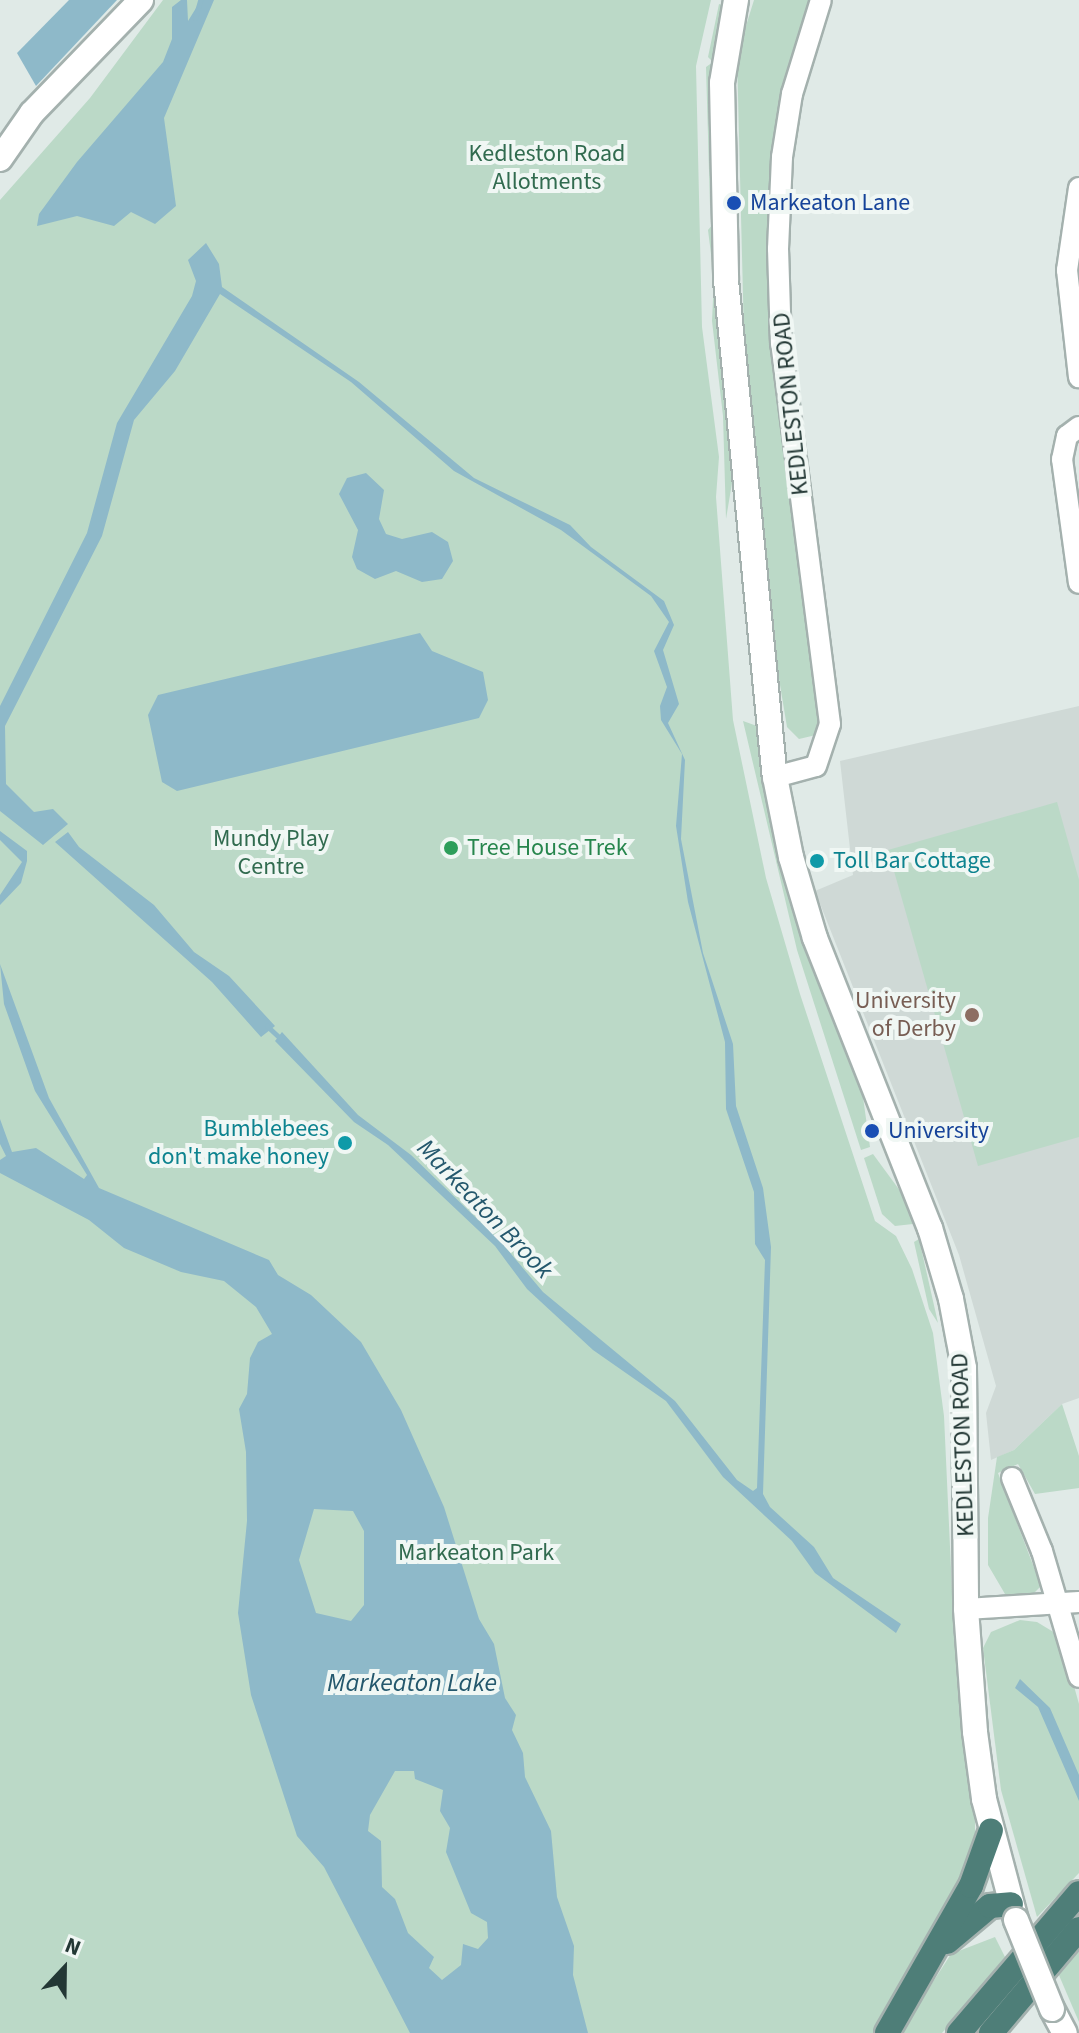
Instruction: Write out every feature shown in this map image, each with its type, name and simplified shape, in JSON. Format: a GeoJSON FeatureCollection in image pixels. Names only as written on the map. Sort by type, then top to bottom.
{"type":"FeatureCollection","features":[{"type":"Feature","properties":{"kind":"highway"},"geometry":{"type":"LineString","coordinates":[[887,2033],[971,1886],[991,1830]]}},
{"type":"Feature","properties":{"kind":"highway"},"geometry":{"type":"LineString","coordinates":[[959,2033],[1079,1893]]}},
{"type":"Feature","properties":{"kind":"highway"},"geometry":{"type":"LineString","coordinates":[[931,1958],[977,1914],[990,1906],[1014,1912]]}},
{"type":"Feature","properties":{"kind":"highway"},"geometry":{"type":"LineString","coordinates":[[991,2033],[1079,1929]]}},
{"type":"Feature","properties":{"kind":"street"},"geometry":{"type":"LineString","coordinates":[[0,159],[32,113],[141,0]]}},
{"type":"Feature","properties":{"kind":"street","name":"KEDLESTON ROAD"},"geometry":{"type":"LineString","coordinates":[[736,0],[722,83],[726,280],[775,777],[791,857],[817,946],[930,1228],[951,1299],[964,1368],[966,1609],[975,1732],[991,1830],[1014,1912],[1052,2009],[1065,2033]]}},
{"type":"Feature","properties":{"kind":"street","name":"KEDLESTON ROAD"},"geometry":{"type":"LineString","coordinates":[[775,777],[816,766],[830,724],[781,344],[778,249],[782,157],[792,94],[821,0]]}},
{"type":"Feature","properties":{"kind":"street"},"geometry":{"type":"LineString","coordinates":[[1079,188],[1067,270],[1069,322],[1079,377]]}},
{"type":"Feature","properties":{"kind":"street"},"geometry":{"type":"LineString","coordinates":[[1079,427],[1067,436],[1062,459],[1079,583]]}},
{"type":"Feature","properties":{"kind":"street"},"geometry":{"type":"LineString","coordinates":[[1012,1478],[1044,1559],[1055,1607],[1079,1677]]}},
{"type":"Feature","properties":{"kind":"street"},"geometry":{"type":"LineString","coordinates":[[966,1609],[1055,1607],[1079,1602]]}},
{"type":"Feature","properties":{"kind":"shaded area","name":"University of Derby"},"geometry":{"type":"Polygon","coordinates":[[[1079,706],[1079,1398],[1062,1404],[1014,1450],[991,1460],[986,1413],[996,1386],[959,1255],[815,891],[853,875],[840,761],[1079,706]]]}},
{"type":"Feature","properties":{"kind":"green space","name":"Markeaton Park"},"geometry":{"type":"Polygon","coordinates":[[[163,0],[711,0],[696,66],[702,327],[719,457],[716,497],[733,720],[766,878],[800,994],[875,1221],[896,1236],[912,1269],[933,1333],[944,1416],[953,1612],[975,1814],[975,1862],[877,2033],[0,2033],[0,200],[90,98],[163,0]]]}},
{"type":"Feature","properties":{"kind":"green space"},"geometry":{"type":"Polygon","coordinates":[[[754,0],[814,0],[770,227],[825,723],[816,735],[799,739],[787,727],[763,583],[744,336],[737,55],[754,0]]]}},
{"type":"Feature","properties":{"kind":"green space"},"geometry":{"type":"Polygon","coordinates":[[[719,4],[726,6],[710,206],[706,67],[713,62],[708,57],[719,4]]]}},
{"type":"Feature","properties":{"kind":"green space"},"geometry":{"type":"Polygon","coordinates":[[[713,224],[733,477],[726,519],[723,416],[712,321],[714,278],[708,230],[713,224]]]}},
{"type":"Feature","properties":{"kind":"green space"},"geometry":{"type":"Polygon","coordinates":[[[743,721],[757,726],[764,774],[861,1083],[870,1147],[861,1150],[797,950],[743,721]]]}},
{"type":"Feature","properties":{"kind":"green space"},"geometry":{"type":"Polygon","coordinates":[[[1057,802],[1079,880],[1079,1137],[978,1166],[888,850],[1057,802]]]}},
{"type":"Feature","properties":{"kind":"green space"},"geometry":{"type":"Polygon","coordinates":[[[873,1154],[909,1203],[913,1224],[895,1226],[882,1214],[864,1158],[873,1154]]]}},
{"type":"Feature","properties":{"kind":"green space"},"geometry":{"type":"Polygon","coordinates":[[[919,1239],[938,1323],[929,1309],[914,1242],[919,1239]]]}},
{"type":"Feature","properties":{"kind":"green space"},"geometry":{"type":"Polygon","coordinates":[[[1062,1404],[1079,1456],[1079,1488],[1035,1494],[1018,1464],[998,1473],[1041,1586],[1032,1595],[1005,1594],[988,1565],[988,1518],[997,1457],[1014,1450],[1062,1404]]]}},
{"type":"Feature","properties":{"kind":"green space"},"geometry":{"type":"Polygon","coordinates":[[[1020,1620],[1037,1622],[1060,1636],[1079,1704],[1079,1873],[1037,1917],[1001,1790],[983,1648],[991,1632],[1020,1620]]]}},
{"type":"Feature","properties":{"kind":"green space"},"geometry":{"type":"Polygon","coordinates":[[[995,1937],[1005,1957],[942,2033],[900,2033],[951,1954],[995,1937]]]}},
{"type":"Feature","properties":{"kind":"green space"},"geometry":{"type":"Polygon","coordinates":[[[1079,1951],[1079,2022],[1058,1973],[1079,1951]]]}},
{"type":"Feature","properties":{"kind":"water"},"geometry":{"type":"Polygon","coordinates":[[[69,0],[117,0],[36,86],[17,53],[69,0]]]}},
{"type":"Feature","properties":{"kind":"water"},"geometry":{"type":"Polygon","coordinates":[[[181,0],[187,0],[188,21],[201,0],[214,0],[164,118],[176,206],[155,224],[131,212],[114,226],[77,216],[37,226],[39,214],[77,162],[163,62],[172,39],[172,7],[181,0]]]}},
{"type":"Feature","properties":{"kind":"water"},"geometry":{"type":"Polygon","coordinates":[[[206,243],[219,264],[222,287],[359,382],[474,478],[570,525],[591,547],[664,601],[674,625],[663,650],[679,704],[668,723],[685,760],[681,839],[703,953],[733,1044],[736,1106],[763,1188],[771,1247],[763,1494],[770,1507],[814,1547],[833,1578],[901,1624],[896,1633],[815,1573],[792,1541],[723,1477],[666,1401],[593,1350],[527,1289],[495,1246],[388,1145],[354,1122],[275,1041],[282,1032],[358,1115],[411,1155],[501,1242],[543,1292],[675,1401],[737,1480],[753,1491],[757,1488],[765,1260],[755,1244],[754,1192],[726,1109],[725,1042],[688,902],[676,826],[682,754],[661,720],[660,706],[667,687],[654,651],[669,622],[651,596],[561,530],[454,471],[351,382],[220,294],[175,371],[134,420],[102,536],[5,726],[6,784],[34,812],[53,809],[68,824],[43,845],[0,811],[0,706],[87,533],[117,423],[192,296],[196,281],[188,260],[206,243]]]}},
{"type":"Feature","properties":{"kind":"water"},"geometry":{"type":"Polygon","coordinates":[[[366,473],[384,490],[379,519],[386,534],[402,539],[432,532],[448,542],[453,561],[442,579],[422,582],[396,571],[375,579],[357,569],[352,557],[358,530],[339,494],[347,478],[366,473]]]}},
{"type":"Feature","properties":{"kind":"water"},"geometry":{"type":"Polygon","coordinates":[[[420,633],[432,651],[483,672],[488,700],[479,718],[177,791],[162,782],[148,715],[158,695],[420,633]]]}},
{"type":"Feature","properties":{"kind":"water"},"geometry":{"type":"Polygon","coordinates":[[[0,831],[27,851],[27,861],[21,883],[0,905],[0,895],[22,862],[0,840],[0,831]]]}},
{"type":"Feature","properties":{"kind":"water"},"geometry":{"type":"Polygon","coordinates":[[[68,832],[79,847],[154,905],[194,952],[229,976],[275,1026],[261,1037],[212,982],[55,842],[68,832]]]}},
{"type":"Feature","properties":{"kind":"water","name":"Markeaton Lake"},"geometry":{"type":"Polygon","coordinates":[[[0,964],[49,1098],[99,1188],[269,1260],[278,1275],[311,1295],[361,1342],[401,1410],[444,1507],[479,1619],[494,1644],[505,1698],[516,1715],[512,1730],[523,1753],[525,1777],[551,1831],[557,1897],[574,1946],[573,1975],[588,2033],[410,2033],[324,1867],[297,1836],[251,1695],[238,1613],[247,1521],[246,1452],[239,1409],[247,1394],[250,1358],[258,1342],[272,1334],[256,1307],[224,1281],[181,1272],[124,1248],[89,1220],[0,1173],[0,1160],[6,1156],[0,1144],[0,1119],[12,1152],[36,1148],[84,1179],[87,1175],[35,1091],[4,1004],[0,964]],[[314,1509],[299,1560],[316,1613],[351,1621],[364,1605],[364,1531],[353,1511],[314,1509]],[[395,1771],[370,1815],[368,1831],[381,1841],[382,1887],[395,1899],[408,1933],[434,1957],[429,1968],[442,1980],[461,1965],[463,1944],[478,1949],[488,1938],[487,1922],[471,1913],[446,1852],[450,1828],[440,1811],[443,1790],[415,1779],[414,1771],[395,1771]]]}},
{"type":"Feature","properties":{"kind":"water"},"geometry":{"type":"Polygon","coordinates":[[[1020,1679],[1050,1708],[1079,1775],[1079,1801],[1038,1707],[1015,1688],[1020,1679]]]}},
{"type":"Feature","properties":{"kind":"waterway"},"geometry":{"type":"LineString","coordinates":[[195,18],[200,0]]}},
{"type":"Feature","properties":{"kind":"waterway","name":"Markeaton Brook"},"geometry":{"type":"LineString","coordinates":[[267,1026],[283,1041]]}},
{"type":"Feature","properties":{"kind":"place","name":"Markeaton Lane"},"geometry":{"type":"Point","coordinates":[734,203]}},
{"type":"Feature","properties":{"kind":"place","name":"Tree House Trek"},"geometry":{"type":"Point","coordinates":[451,848]}},
{"type":"Feature","properties":{"kind":"place","name":"Toll Bar Cottage"},"geometry":{"type":"Point","coordinates":[817,861]}},
{"type":"Feature","properties":{"kind":"place","name":"University of Derby"},"geometry":{"type":"Point","coordinates":[972,1015]}},
{"type":"Feature","properties":{"kind":"place","name":"University"},"geometry":{"type":"Point","coordinates":[872,1131]}},
{"type":"Feature","properties":{"kind":"place","name":"Bumblebees don't make honey"},"geometry":{"type":"Point","coordinates":[345,1143]}},
{"type":"Feature","properties":{"kind":"park label","name":"Kedleston Road Allotments"},"geometry":{"type":"Point","coordinates":[547,168]}},
{"type":"Feature","properties":{"kind":"park label","name":"Mundy Play Centre"},"geometry":{"type":"Point","coordinates":[271,853]}}]}
